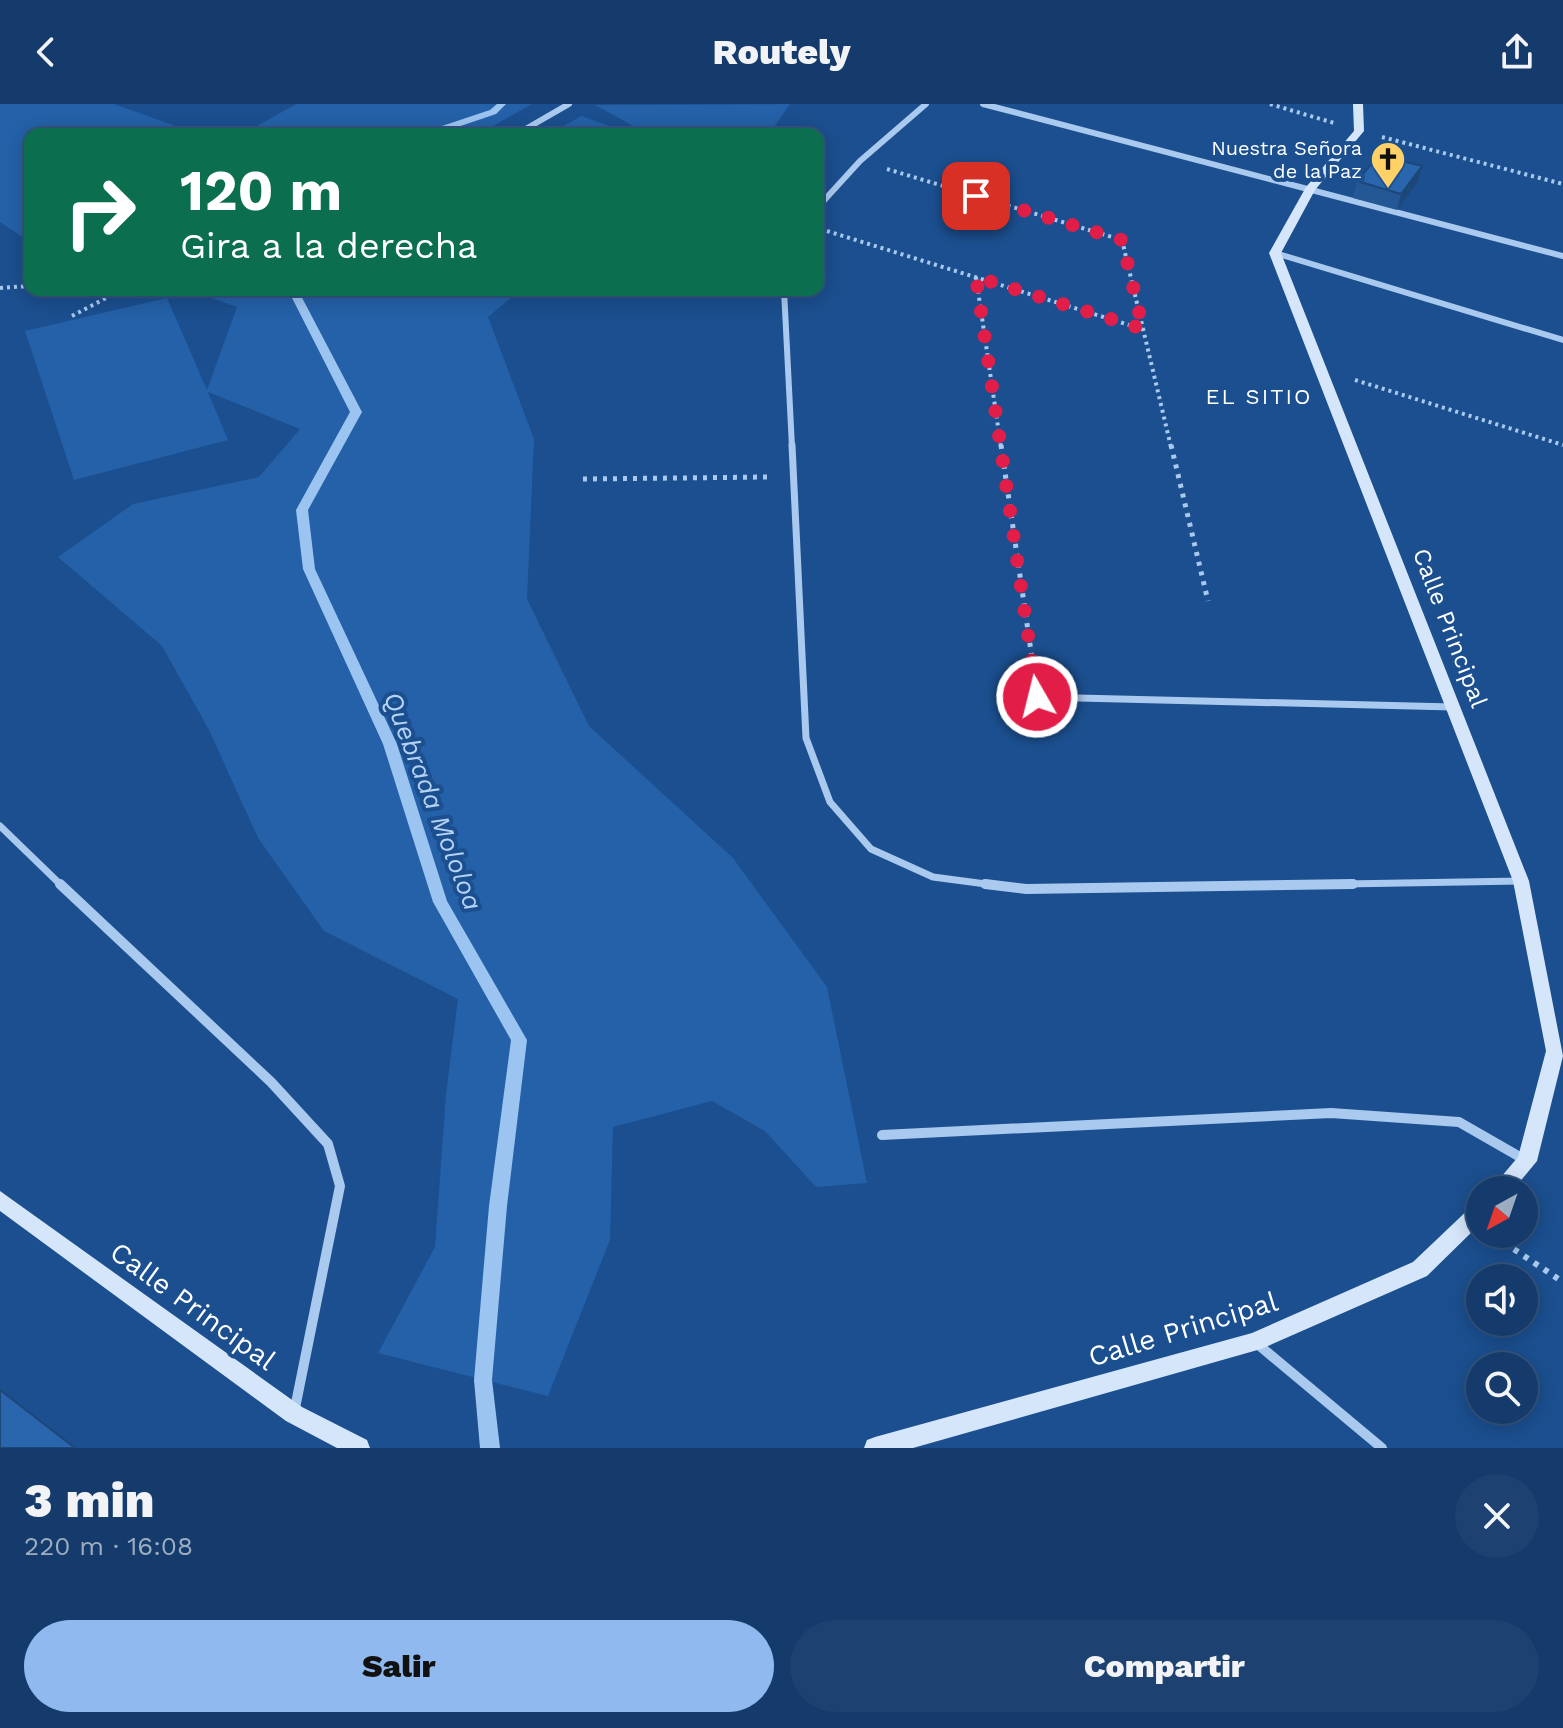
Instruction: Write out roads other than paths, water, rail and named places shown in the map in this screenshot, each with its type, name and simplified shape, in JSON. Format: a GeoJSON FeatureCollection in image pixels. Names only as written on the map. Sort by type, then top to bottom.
{"type":"FeatureCollection","features":[{"type":"Feature","properties":{"kind":"street"},"geometry":{"type":"LineString","coordinates":[[527,128],[569,104]]}},
{"type":"Feature","properties":{"kind":"street"},"geometry":{"type":"LineString","coordinates":[[824,200],[860,161],[926,104]]}},
{"type":"Feature","properties":{"kind":"street"},"geometry":{"type":"LineString","coordinates":[[983,104],[1563,256]]}},
{"type":"Feature","properties":{"kind":"street"},"geometry":{"type":"LineString","coordinates":[[1358,104],[1359,131],[1310,189],[1275,253],[1563,340]]}},
{"type":"Feature","properties":{"kind":"street","name":"Calle Principal"},"geometry":{"type":"LineString","coordinates":[[1275,253],[1521,881],[1555,1051],[1527,1161],[1513,1176]]}},
{"type":"Feature","properties":{"kind":"street"},"geometry":{"type":"LineString","coordinates":[[784,296],[806,738],[830,802],[871,849],[933,877],[1026,889],[1521,881]]}},
{"type":"Feature","properties":{"kind":"street"},"geometry":{"type":"LineString","coordinates":[[1037,697],[1453,707]]}},
{"type":"Feature","properties":{"kind":"street"},"geometry":{"type":"LineString","coordinates":[[0,826],[172,992],[271,1082],[328,1144],[340,1186],[294,1414]]}},
{"type":"Feature","properties":{"kind":"street"},"geometry":{"type":"LineString","coordinates":[[882,1135],[1331,1113],[1459,1122],[1527,1161]]}},
{"type":"Feature","properties":{"kind":"street","name":"Calle Principal"},"geometry":{"type":"LineString","coordinates":[[0,1200],[294,1414],[359,1448]]}},
{"type":"Feature","properties":{"kind":"street","name":"Calle Principal"},"geometry":{"type":"LineString","coordinates":[[875,1448],[1254,1342],[1420,1269],[1466,1225]]}},
{"type":"Feature","properties":{"kind":"street"},"geometry":{"type":"LineString","coordinates":[[1254,1342],[1382,1448]]}},
{"type":"Feature","properties":{"kind":"waterway","name":"Quebrada Mololoa"},"geometry":{"type":"LineString","coordinates":[[446,128],[493,112],[502,104]]}},
{"type":"Feature","properties":{"kind":"waterway","name":"Quebrada Mololoa"},"geometry":{"type":"LineString","coordinates":[[296,296],[356,412],[302,510],[309,569],[390,744],[440,902],[519,1040],[498,1206],[483,1380],[490,1448]]}},
{"type":"Feature","properties":{"kind":"place","name":"Nuestra Señora de la Paz"},"geometry":{"type":"Point","coordinates":[1388,190]}},
{"type":"Feature","properties":{"kind":"district","name":"EL SITIO"},"geometry":{"type":"Point","coordinates":[1259,396]}}]}
